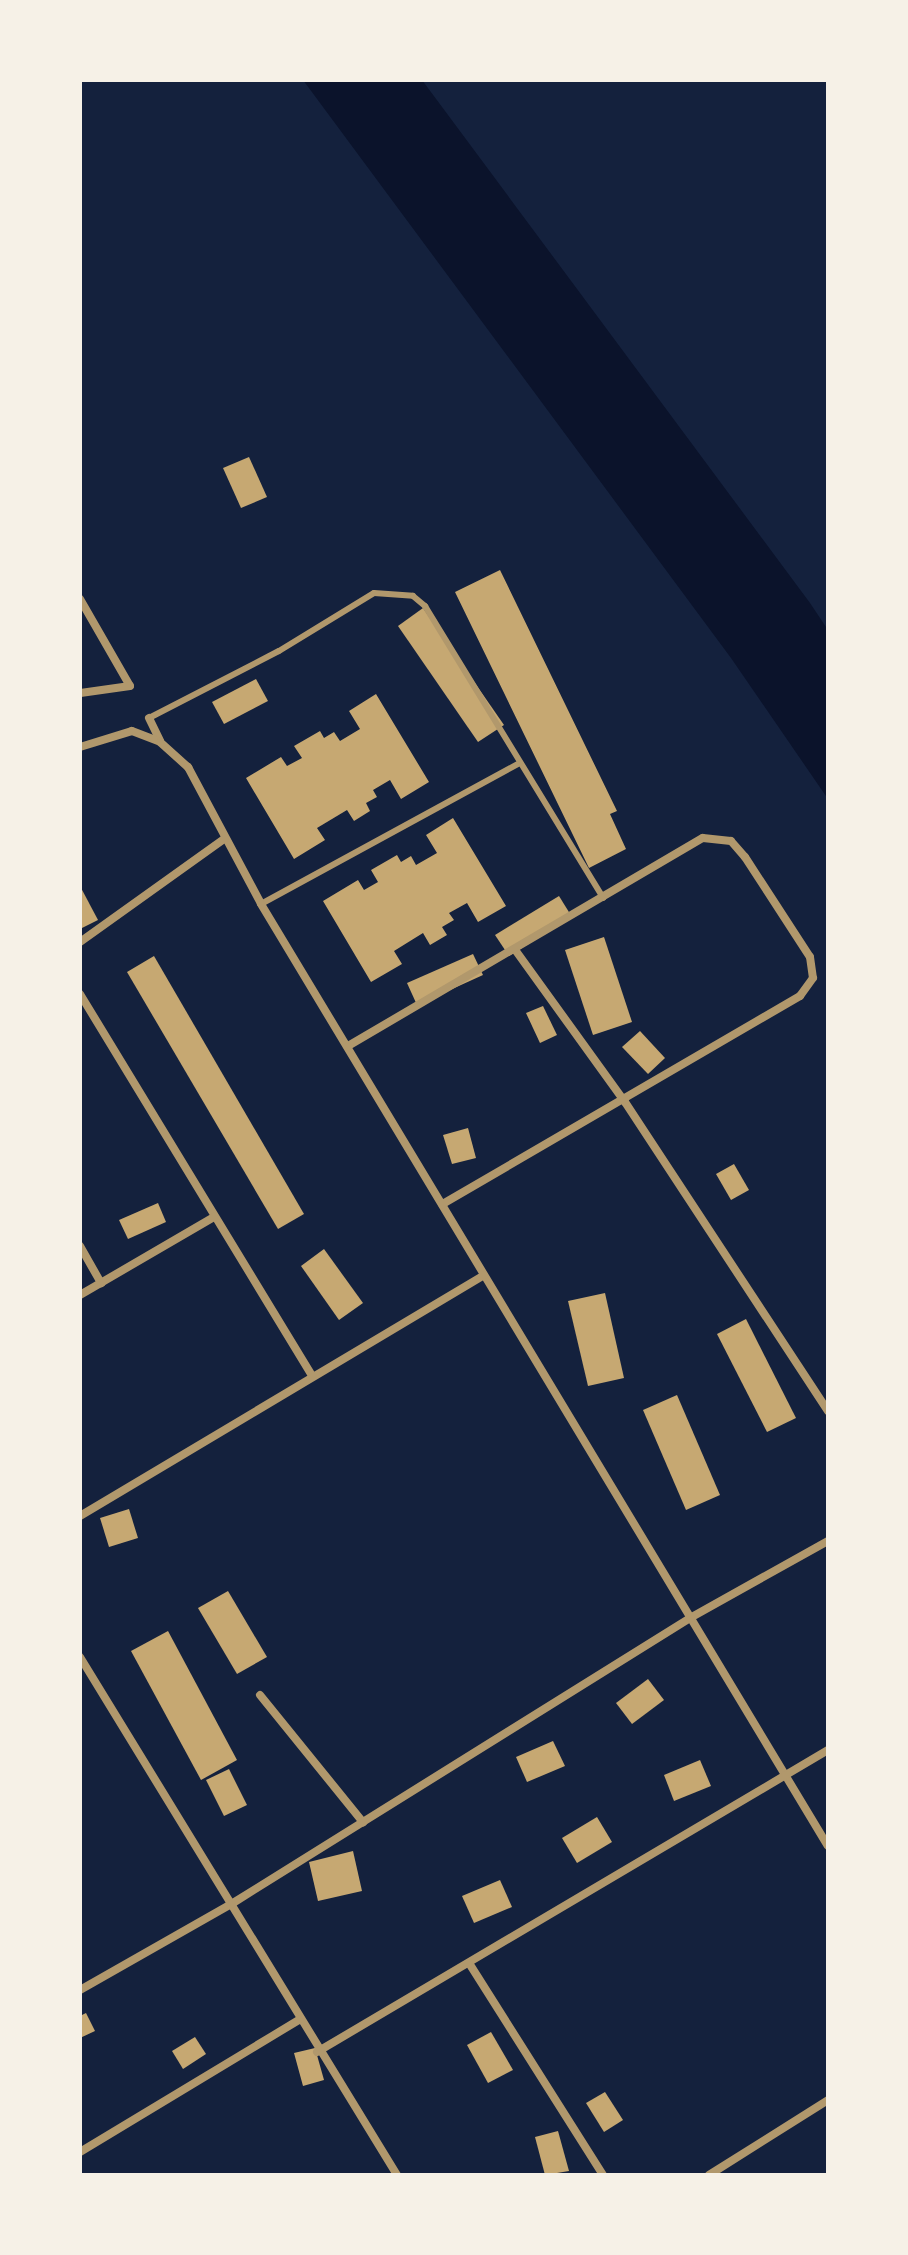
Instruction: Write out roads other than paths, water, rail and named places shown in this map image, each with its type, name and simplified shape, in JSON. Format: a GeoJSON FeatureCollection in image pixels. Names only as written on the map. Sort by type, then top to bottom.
{"type":"FeatureCollection","features":[{"type":"Feature","properties":{"kind":"street"},"geometry":{"type":"LineString","coordinates":[[80,599],[130,686],[80,693]]}},
{"type":"Feature","properties":{"kind":"street"},"geometry":{"type":"LineString","coordinates":[[149,718],[160,742]]}},
{"type":"Feature","properties":{"kind":"street"},"geometry":{"type":"LineString","coordinates":[[80,747],[132,731],[160,742],[188,767],[261,904],[828,1846]]}},
{"type":"Feature","properties":{"kind":"street"},"geometry":{"type":"LineString","coordinates":[[80,942],[225,838]]}},
{"type":"Feature","properties":{"kind":"street"},"geometry":{"type":"LineString","coordinates":[[348,1046],[516,951],[703,838],[731,841],[810,957],[813,978],[800,996],[625,1102],[442,1204]]}},
{"type":"Feature","properties":{"kind":"street"},"geometry":{"type":"LineString","coordinates":[[516,951],[625,1102],[828,1411]]}},
{"type":"Feature","properties":{"kind":"street"},"geometry":{"type":"LineString","coordinates":[[80,994],[312,1375]]}},
{"type":"Feature","properties":{"kind":"street"},"geometry":{"type":"LineString","coordinates":[[80,1295],[214,1217]]}},
{"type":"Feature","properties":{"kind":"street"},"geometry":{"type":"LineString","coordinates":[[80,1246],[101,1283]]}},
{"type":"Feature","properties":{"kind":"street"},"geometry":{"type":"LineString","coordinates":[[80,1516],[484,1275]]}},
{"type":"Feature","properties":{"kind":"street"},"geometry":{"type":"LineString","coordinates":[[80,1990],[233,1903],[690,1618],[828,1541]]}},
{"type":"Feature","properties":{"kind":"street"},"geometry":{"type":"LineString","coordinates":[[80,1657],[233,1903],[317,2052],[397,2175]]}},
{"type":"Feature","properties":{"kind":"street"},"geometry":{"type":"LineString","coordinates":[[260,1695],[363,1822]]}},
{"type":"Feature","properties":{"kind":"street"},"geometry":{"type":"LineString","coordinates":[[317,2052],[828,1750]]}},
{"type":"Feature","properties":{"kind":"street"},"geometry":{"type":"LineString","coordinates":[[469,1963],[603,2175]]}},
{"type":"Feature","properties":{"kind":"street"},"geometry":{"type":"LineString","coordinates":[[80,2152],[299,2020]]}},
{"type":"Feature","properties":{"kind":"street"},"geometry":{"type":"LineString","coordinates":[[709,2175],[828,2100]]}},
{"type":"Feature","properties":{"kind":"lane"},"geometry":{"type":"LineString","coordinates":[[149,718],[279,651],[374,593],[399,591],[425,606],[603,898]]}},
{"type":"Feature","properties":{"kind":"lane"},"geometry":{"type":"LineString","coordinates":[[261,904],[520,763]]}},
{"type":"Feature","properties":{"kind":"water"},"geometry":{"type":"Polygon","coordinates":[[[303,80],[422,80],[810,603],[828,630],[828,799],[731,658],[303,80]]]}}]}
